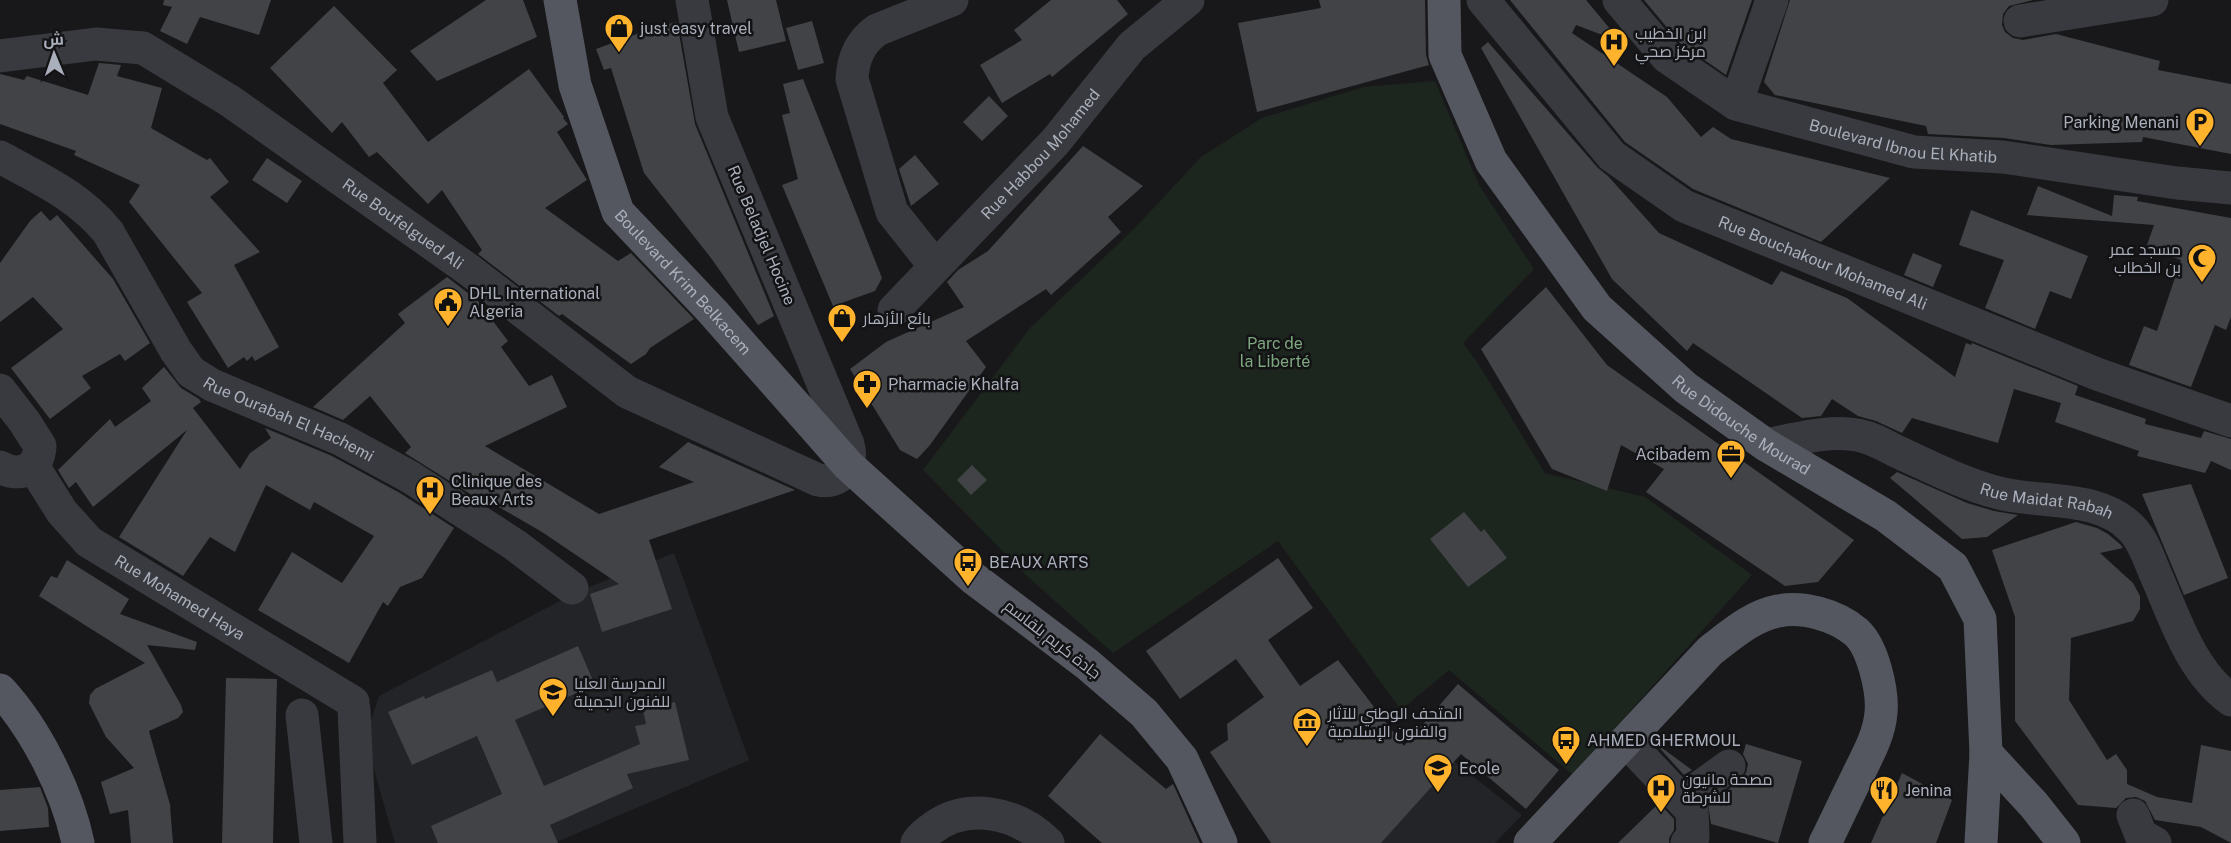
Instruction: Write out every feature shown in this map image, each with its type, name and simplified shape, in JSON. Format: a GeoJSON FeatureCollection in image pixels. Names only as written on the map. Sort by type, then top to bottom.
{"type":"FeatureCollection","features":[{"type":"Feature","properties":{"kind":"main road","name":"Boulevard Krim Belkacem"},"geometry":{"type":"LineString","coordinates":[[560,0],[575,85],[618,212],[712,311],[848,465]]}},
{"type":"Feature","properties":{"kind":"main road","name":"Rue Didouche Mourad"},"geometry":{"type":"LineString","coordinates":[[1444,0],[1445,55],[1491,161],[1597,308],[1686,388],[1766,446],[1886,516],[1953,567],[1980,619],[1986,753],[1981,843]]}},
{"type":"Feature","properties":{"kind":"main road","name":"جادة كريم بلقاسم"},"geometry":{"type":"LineString","coordinates":[[848,465],[973,578],[1088,664],[1144,713],[1182,759],[1221,843]]}},
{"type":"Feature","properties":{"kind":"main road"},"geometry":{"type":"LineString","coordinates":[[1530,843],[1712,650],[1745,624],[1779,611],[1806,611],[1832,619],[1856,632],[1866,646],[1880,688],[1881,713],[1876,737],[1825,843]]}},
{"type":"Feature","properties":{"kind":"main road"},"geometry":{"type":"LineString","coordinates":[[0,690],[13,704],[56,774],[73,820],[78,843]]}},
{"type":"Feature","properties":{"kind":"main road"},"geometry":{"type":"LineString","coordinates":[[1986,753],[2034,805],[2064,843]]}},
{"type":"Feature","properties":{"kind":"street","name":"Rue Beladjel Hocine"},"geometry":{"type":"LineString","coordinates":[[692,0],[712,117],[848,444],[850,458],[848,465]]}},
{"type":"Feature","properties":{"kind":"street"},"geometry":{"type":"LineString","coordinates":[[935,266],[892,212],[852,79],[852,67],[868,36],[877,30],[952,0]]}},
{"type":"Feature","properties":{"kind":"street","name":"Rue Habbou Mohamed"},"geometry":{"type":"LineString","coordinates":[[894,310],[1055,142],[1132,46],[1188,0]]}},
{"type":"Feature","properties":{"kind":"street","name":"Rue Bouchakour Mohamed Ali"},"geometry":{"type":"LineString","coordinates":[[1483,0],[1612,156],[1684,206],[2097,374],[2231,421]]}},
{"type":"Feature","properties":{"kind":"street"},"geometry":{"type":"LineString","coordinates":[[1736,104],[1772,0]]}},
{"type":"Feature","properties":{"kind":"street"},"geometry":{"type":"LineString","coordinates":[[2020,21],[2152,0]]}},
{"type":"Feature","properties":{"kind":"street","name":"Boulevard Ibnou El Khatib"},"geometry":{"type":"LineString","coordinates":[[1621,1],[1666,57],[1736,104],[1914,152],[2003,157],[2177,183],[2231,188]]}},
{"type":"Feature","properties":{"kind":"street","name":"Rue Boufelgued Ali"},"geometry":{"type":"LineString","coordinates":[[0,56],[96,44],[142,48],[230,101],[450,256],[627,392],[818,480],[825,482],[838,479],[848,465]]}},
{"type":"Feature","properties":{"kind":"street","name":"Rue Ourabah El Hachemi"},"geometry":{"type":"LineString","coordinates":[[0,157],[73,197],[94,215],[108,232],[176,351],[191,372],[212,385],[340,439],[410,477],[515,545],[572,588]]}},
{"type":"Feature","properties":{"kind":"street"},"geometry":{"type":"LineString","coordinates":[[0,390],[39,441],[40,446],[39,457],[33,466],[18,473],[0,467]]}},
{"type":"Feature","properties":{"kind":"street","name":"Rue Maidat Rabah"},"geometry":{"type":"LineString","coordinates":[[1766,446],[1816,436],[1841,434],[1865,437],[1969,484],[2000,494],[2089,506],[2115,513],[2133,530],[2146,552],[2195,660],[2205,675],[2231,700]]}},
{"type":"Feature","properties":{"kind":"street","name":"Rue Mohamed Haya"},"geometry":{"type":"LineString","coordinates":[[33,466],[62,512],[89,542],[353,705],[360,843]]}},
{"type":"Feature","properties":{"kind":"street"},"geometry":{"type":"LineString","coordinates":[[302,715],[316,843]]}},
{"type":"Feature","properties":{"kind":"street"},"geometry":{"type":"LineString","coordinates":[[1626,741],[1692,811],[1693,837],[1688,843]]}},
{"type":"Feature","properties":{"kind":"street"},"geometry":{"type":"LineString","coordinates":[[1682,800],[1729,766]]}},
{"type":"Feature","properties":{"kind":"street"},"geometry":{"type":"LineString","coordinates":[[917,843],[937,824],[955,815],[980,811],[999,815],[1023,825],[1048,843]]}},
{"type":"Feature","properties":{"kind":"street"},"geometry":{"type":"LineString","coordinates":[[2133,815],[2141,835],[2155,843]]}},
{"type":"Feature","properties":{"kind":"shaded area","name":"المدرسة العليا للفنون الجميلة"},"geometry":{"type":"Polygon","coordinates":[[[674,553],[749,760],[554,843],[395,843],[365,738],[379,696],[577,592],[674,553]]]}},
{"type":"Feature","properties":{"kind":"shaded area","name":"Ecole"},"geometry":{"type":"Polygon","coordinates":[[[1423,737],[1522,815],[1495,843],[1335,843],[1423,737]]]}},
{"type":"Feature","properties":{"kind":"green space","name":"Parc de la Liberté"},"geometry":{"type":"Polygon","coordinates":[[[1435,81],[1479,185],[1534,269],[1463,343],[1545,473],[1645,497],[1752,575],[1573,775],[1449,670],[1401,710],[1278,541],[1113,653],[1026,575],[923,470],[1030,328],[1135,228],[1201,157],[1262,118],[1363,87],[1435,81]]]}},
{"type":"Feature","properties":{"kind":"building"},"geometry":{"type":"Polygon","coordinates":[[[164,0],[271,0],[259,35],[200,17],[187,44],[160,31],[172,7],[163,5],[164,0]]]}},
{"type":"Feature","properties":{"kind":"building"},"geometry":{"type":"Polygon","coordinates":[[[486,0],[523,0],[537,37],[437,81],[410,51],[486,0]]]}},
{"type":"Feature","properties":{"kind":"building"},"geometry":{"type":"Polygon","coordinates":[[[727,0],[776,0],[786,41],[739,52],[727,0]]]}},
{"type":"Feature","properties":{"kind":"building"},"geometry":{"type":"Polygon","coordinates":[[[1051,0],[1117,0],[1128,14],[1052,77],[1050,74],[1002,103],[980,65],[1022,40],[1014,30],[1051,0]]]}},
{"type":"Feature","properties":{"kind":"building"},"geometry":{"type":"Polygon","coordinates":[[[1319,0],[1425,0],[1426,55],[1429,65],[1257,112],[1238,23],[1321,8],[1319,0]]]}},
{"type":"Feature","properties":{"kind":"building"},"geometry":{"type":"Polygon","coordinates":[[[1510,0],[1586,0],[1621,42],[1576,25],[1572,33],[1667,97],[1701,137],[1713,127],[1731,139],[1890,178],[1821,242],[1693,189],[1625,142],[1510,0]]]}},
{"type":"Feature","properties":{"kind":"building"},"geometry":{"type":"Polygon","coordinates":[[[1644,0],[1752,0],[1726,75],[1680,43],[1644,0]]]}},
{"type":"Feature","properties":{"kind":"building"},"geometry":{"type":"Polygon","coordinates":[[[1790,0],[2033,0],[2009,6],[2003,14],[2002,25],[2005,32],[2013,38],[2023,40],[2056,34],[2160,61],[2158,70],[2231,84],[2231,154],[2143,137],[2142,142],[2051,145],[2004,138],[1928,134],[1926,126],[1775,95],[1764,82],[1790,0]]]}},
{"type":"Feature","properties":{"kind":"building"},"geometry":{"type":"Polygon","coordinates":[[[334,6],[397,70],[383,83],[428,142],[529,69],[568,124],[557,132],[587,180],[545,208],[618,261],[631,253],[694,319],[650,348],[646,354],[631,364],[562,314],[559,316],[478,254],[482,250],[442,190],[428,204],[377,152],[369,157],[342,122],[332,133],[270,68],[334,6]]]}},
{"type":"Feature","properties":{"kind":"building"},"geometry":{"type":"Polygon","coordinates":[[[812,21],[824,63],[798,70],[786,28],[812,21]]]}},
{"type":"Feature","properties":{"kind":"building"},"geometry":{"type":"Polygon","coordinates":[[[677,22],[695,124],[774,316],[758,325],[711,258],[644,173],[611,68],[604,70],[596,49],[656,27],[677,22]]]}},
{"type":"Feature","properties":{"kind":"building"},"geometry":{"type":"Polygon","coordinates":[[[1488,42],[1598,168],[1608,176],[1659,233],[1772,285],[1781,271],[1847,298],[1955,377],[1966,343],[1971,345],[1972,343],[2078,386],[2075,395],[2146,419],[2145,424],[2201,438],[2204,431],[2231,439],[2231,470],[2211,461],[2205,473],[2137,456],[2139,451],[2055,422],[2061,403],[2014,389],[1998,443],[1912,418],[1902,433],[1876,421],[1858,416],[1832,399],[1821,416],[1802,418],[1693,343],[1687,351],[1612,279],[1481,48],[1488,42]]]}},
{"type":"Feature","properties":{"kind":"building"},"geometry":{"type":"Polygon","coordinates":[[[99,63],[121,65],[117,76],[162,88],[151,128],[207,160],[210,158],[229,182],[210,197],[260,252],[234,265],[279,347],[255,361],[252,356],[247,361],[244,357],[228,368],[187,302],[202,293],[129,202],[140,185],[74,155],[76,151],[0,124],[0,74],[24,80],[27,76],[88,95],[99,63]]]}},
{"type":"Feature","properties":{"kind":"building"},"geometry":{"type":"Polygon","coordinates":[[[803,79],[882,278],[875,291],[833,306],[782,185],[798,179],[782,115],[790,113],[783,84],[803,79]]]}},
{"type":"Feature","properties":{"kind":"building"},"geometry":{"type":"Polygon","coordinates":[[[989,96],[1008,116],[982,141],[963,122],[989,96]]]}},
{"type":"Feature","properties":{"kind":"building"},"geometry":{"type":"Polygon","coordinates":[[[1083,146],[1143,186],[1108,217],[1121,232],[1051,295],[1046,289],[966,341],[986,367],[930,445],[917,459],[900,450],[850,369],[886,342],[964,307],[947,282],[958,270],[988,251],[1083,146]]]}},
{"type":"Feature","properties":{"kind":"building"},"geometry":{"type":"Polygon","coordinates":[[[915,155],[939,184],[911,206],[899,169],[915,155]]]}},
{"type":"Feature","properties":{"kind":"building"},"geometry":{"type":"Polygon","coordinates":[[[267,158],[302,181],[287,203],[252,180],[267,158]]]}},
{"type":"Feature","properties":{"kind":"building"},"geometry":{"type":"Polygon","coordinates":[[[2038,186],[2112,216],[2114,195],[2138,197],[2137,201],[2231,218],[2231,317],[2226,330],[2215,325],[2191,387],[2129,365],[2144,326],[2157,331],[2181,260],[2146,248],[2154,225],[2027,215],[2038,186]]]}},
{"type":"Feature","properties":{"kind":"building"},"geometry":{"type":"Polygon","coordinates":[[[1971,210],[2088,256],[2071,299],[2050,291],[2035,329],[1985,308],[2004,260],[1959,245],[1971,210]]]}},
{"type":"Feature","properties":{"kind":"building"},"geometry":{"type":"Polygon","coordinates":[[[41,211],[50,221],[57,215],[113,279],[150,343],[125,361],[120,354],[82,376],[91,388],[50,419],[11,368],[63,329],[33,297],[0,322],[0,263],[30,221],[41,211]]]}},
{"type":"Feature","properties":{"kind":"building"},"geometry":{"type":"Polygon","coordinates":[[[1913,253],[1942,265],[1933,287],[1904,275],[1913,253]]]}},
{"type":"Feature","properties":{"kind":"building"},"geometry":{"type":"Polygon","coordinates":[[[447,277],[477,300],[508,341],[501,347],[529,386],[552,375],[567,407],[485,446],[599,514],[694,482],[659,467],[688,442],[795,490],[649,540],[672,609],[602,632],[590,594],[619,584],[542,532],[477,494],[475,497],[405,453],[411,447],[370,396],[343,420],[313,407],[405,323],[398,314],[447,277]]]}},
{"type":"Feature","properties":{"kind":"building"},"geometry":{"type":"Polygon","coordinates":[[[1546,287],[1607,365],[1854,540],[1818,582],[1785,586],[1646,492],[1664,469],[1621,445],[1607,491],[1552,469],[1481,349],[1546,287]]]}},
{"type":"Feature","properties":{"kind":"building"},"geometry":{"type":"Polygon","coordinates":[[[164,367],[181,388],[199,399],[201,402],[193,408],[240,469],[250,453],[271,438],[265,428],[332,456],[400,493],[454,528],[422,578],[400,587],[388,606],[383,602],[349,663],[258,610],[292,552],[342,583],[374,536],[314,502],[310,510],[266,485],[235,552],[210,537],[183,576],[119,537],[187,430],[93,507],[76,482],[69,488],[58,470],[110,419],[115,427],[151,401],[142,388],[164,367]]]}},
{"type":"Feature","properties":{"kind":"building"},"geometry":{"type":"Polygon","coordinates":[[[972,465],[987,480],[971,495],[957,480],[972,465]]]}},
{"type":"Feature","properties":{"kind":"building"},"geometry":{"type":"Polygon","coordinates":[[[1897,472],[1967,503],[2018,515],[1987,537],[1962,539],[1890,478],[1897,472]]]}},
{"type":"Feature","properties":{"kind":"building"},"geometry":{"type":"Polygon","coordinates":[[[2191,484],[2228,578],[2184,595],[2142,494],[2191,484]]]}},
{"type":"Feature","properties":{"kind":"building"},"geometry":{"type":"Polygon","coordinates":[[[1464,512],[1481,532],[1484,529],[1507,558],[1468,587],[1430,539],[1464,512]]]}},
{"type":"Feature","properties":{"kind":"building"},"geometry":{"type":"Polygon","coordinates":[[[2076,522],[2097,528],[2121,545],[2123,548],[2100,553],[2133,583],[2140,596],[2140,609],[2133,621],[2071,638],[2069,700],[2107,760],[2116,754],[2127,770],[2127,784],[2157,797],[2192,803],[2201,745],[2231,751],[2231,843],[2201,827],[2155,820],[2145,801],[2136,797],[2126,798],[2116,808],[2078,805],[2015,721],[2015,617],[1992,550],[2076,522]]]}},
{"type":"Feature","properties":{"kind":"building"},"geometry":{"type":"Polygon","coordinates":[[[1278,558],[1313,608],[1268,640],[1300,686],[1338,660],[1404,746],[1458,684],[1559,770],[1526,809],[1461,754],[1381,843],[1271,843],[1210,752],[1228,740],[1227,724],[1264,697],[1236,659],[1180,699],[1146,651],[1278,558]]]}},
{"type":"Feature","properties":{"kind":"building"},"geometry":{"type":"Polygon","coordinates":[[[67,560],[129,599],[120,614],[197,642],[195,650],[147,645],[183,712],[178,718],[149,731],[171,808],[170,806],[173,843],[131,843],[128,810],[110,814],[101,782],[134,768],[106,737],[89,703],[90,695],[95,689],[145,663],[39,596],[51,576],[57,578],[67,560]]]}},
{"type":"Feature","properties":{"kind":"building"},"geometry":{"type":"Polygon","coordinates":[[[578,646],[595,685],[515,720],[544,786],[640,744],[635,726],[646,724],[643,710],[675,702],[689,760],[627,774],[633,788],[550,825],[558,843],[438,843],[431,826],[502,794],[477,736],[412,765],[388,712],[424,696],[425,699],[492,670],[497,682],[578,646]]]}},
{"type":"Feature","properties":{"kind":"building"},"geometry":{"type":"Polygon","coordinates":[[[226,678],[277,679],[273,843],[222,843],[226,678]]]}},
{"type":"Feature","properties":{"kind":"building"},"geometry":{"type":"Polygon","coordinates":[[[1100,734],[1166,789],[1173,784],[1200,843],[1102,843],[1048,796],[1100,734]]]}},
{"type":"Feature","properties":{"kind":"building"},"geometry":{"type":"Polygon","coordinates":[[[1654,742],[1692,770],[1684,775],[1654,742]]]}},
{"type":"Feature","properties":{"kind":"building"},"geometry":{"type":"Polygon","coordinates":[[[1746,744],[1802,761],[1778,843],[1711,824],[1708,804],[1740,781],[1746,773],[1748,764],[1743,754],[1746,744]]]}},
{"type":"Feature","properties":{"kind":"building"},"geometry":{"type":"Polygon","coordinates":[[[1902,773],[1952,800],[1936,843],[1871,843],[1902,773]]]}},
{"type":"Feature","properties":{"kind":"building"},"geometry":{"type":"Polygon","coordinates":[[[40,787],[48,808],[49,827],[0,831],[0,790],[40,787]]]}},
{"type":"Feature","properties":{"kind":"building","name":"مصحة مانيون للشرطة"},"geometry":{"type":"Polygon","coordinates":[[[1659,803],[1674,819],[1674,830],[1669,843],[1618,843],[1659,803]]]}},
{"type":"Feature","properties":{"kind":"place","name":"just easy travel"},"geometry":{"type":"Point","coordinates":[619,54]}},
{"type":"Feature","properties":{"kind":"place","name":"ابن الخطيب مركز صحي"},"geometry":{"type":"Point","coordinates":[1614,68]}},
{"type":"Feature","properties":{"kind":"place","name":"Parking Menani"},"geometry":{"type":"Point","coordinates":[2200,148]}},
{"type":"Feature","properties":{"kind":"place","name":"مسجد عمر بن الخطاب"},"geometry":{"type":"Point","coordinates":[2202,284]}},
{"type":"Feature","properties":{"kind":"place","name":"DHL International Algeria"},"geometry":{"type":"Point","coordinates":[448,328]}},
{"type":"Feature","properties":{"kind":"place","name":"بائع الأزهار"},"geometry":{"type":"Point","coordinates":[842,344]}},
{"type":"Feature","properties":{"kind":"place","name":"Pharmacie Khalfa"},"geometry":{"type":"Point","coordinates":[867,410]}},
{"type":"Feature","properties":{"kind":"place","name":"Acibadem"},"geometry":{"type":"Point","coordinates":[1731,480]}},
{"type":"Feature","properties":{"kind":"place","name":"Clinique des Beaux Arts"},"geometry":{"type":"Point","coordinates":[430,516]}},
{"type":"Feature","properties":{"kind":"place","name":"BEAUX ARTS"},"geometry":{"type":"Point","coordinates":[968,588]}},
{"type":"Feature","properties":{"kind":"place","name":"المدرسة العليا للفنون الجميلة"},"geometry":{"type":"Point","coordinates":[553,718]}},
{"type":"Feature","properties":{"kind":"place","name":"المتحف الوطني للآثار والفنون الإسلامية"},"geometry":{"type":"Point","coordinates":[1307,748]}},
{"type":"Feature","properties":{"kind":"place","name":"AHMED GHERMOUL"},"geometry":{"type":"Point","coordinates":[1566,766]}},
{"type":"Feature","properties":{"kind":"place","name":"Ecole"},"geometry":{"type":"Point","coordinates":[1438,794]}},
{"type":"Feature","properties":{"kind":"place","name":"مصحة مانيون للشرطة"},"geometry":{"type":"Point","coordinates":[1661,814]}},
{"type":"Feature","properties":{"kind":"place","name":"Jenina"},"geometry":{"type":"Point","coordinates":[1884,816]}}]}
